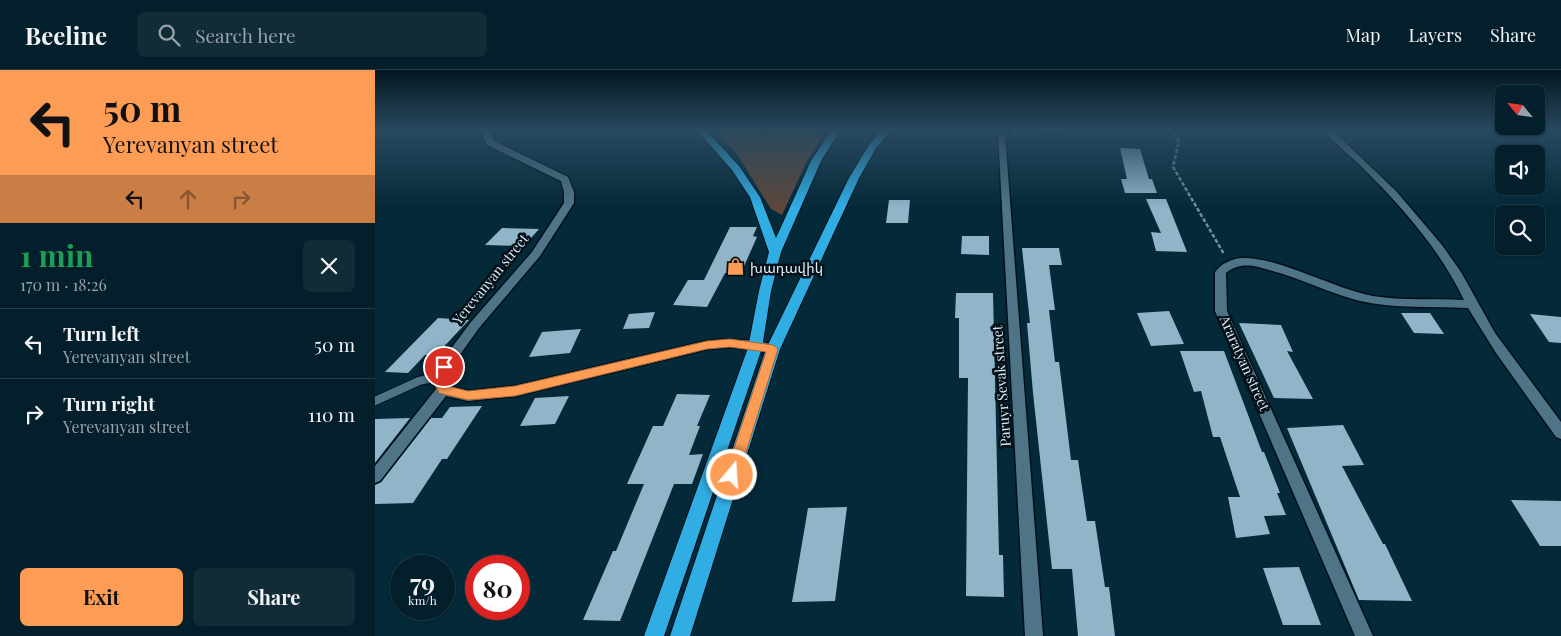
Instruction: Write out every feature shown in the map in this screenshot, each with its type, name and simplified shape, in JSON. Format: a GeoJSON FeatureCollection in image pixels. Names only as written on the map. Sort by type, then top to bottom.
{"type":"FeatureCollection","features":[{"type":"Feature","properties":{"kind":"highway"},"geometry":{"type":"LineString","coordinates":[[724,155],[736,168],[755,198],[775,252]]}},
{"type":"Feature","properties":{"kind":"highway"},"geometry":{"type":"LineString","coordinates":[[654,636],[755,348],[765,291],[775,252],[819,155]]}},
{"type":"Feature","properties":{"kind":"highway"},"geometry":{"type":"LineString","coordinates":[[680,636],[773,349],[854,178],[867,155]]}},
{"type":"Feature","properties":{"kind":"street","name":"Yerevanyan street"},"geometry":{"type":"LineString","coordinates":[[440,383],[475,325],[536,254],[569,203],[569,192],[565,179],[516,155]]}},
{"type":"Feature","properties":{"kind":"street","name":"Paruyr Sevak street"},"geometry":{"type":"LineString","coordinates":[[1002,155],[1034,636]]}},
{"type":"Feature","properties":{"kind":"street"},"geometry":{"type":"LineString","coordinates":[[1354,155],[1416,220],[1452,266],[1472,304],[1510,364],[1561,433]]}},
{"type":"Feature","properties":{"kind":"street"},"geometry":{"type":"LineString","coordinates":[[1230,263],[1245,261],[1276,266],[1311,282],[1361,297],[1411,305],[1450,302],[1472,304]]}},
{"type":"Feature","properties":{"kind":"street","name":"Araratyan street"},"geometry":{"type":"LineString","coordinates":[[1230,263],[1220,272],[1221,311],[1365,636]]}},
{"type":"Feature","properties":{"kind":"street"},"geometry":{"type":"LineString","coordinates":[[375,476],[440,383],[468,396],[515,391],[707,345],[730,343],[773,349]]}},
{"type":"Feature","properties":{"kind":"lane"},"geometry":{"type":"LineString","coordinates":[[375,401],[419,381],[440,383]]}},
{"type":"Feature","properties":{"kind":"path"},"geometry":{"type":"LineString","coordinates":[[1176,155],[1173,167],[1230,263]]}},
{"type":"Feature","properties":{"kind":"shaded area"},"geometry":{"type":"Polygon","coordinates":[[[738,155],[811,155],[782,215],[771,209],[738,155]]]}},
{"type":"Feature","properties":{"kind":"building"},"geometry":{"type":"Polygon","coordinates":[[[1122,155],[1142,155],[1149,179],[1152,179],[1157,193],[1125,193],[1121,179],[1127,179],[1122,155]]]}},
{"type":"Feature","properties":{"kind":"building"},"geometry":{"type":"Polygon","coordinates":[[[1146,199],[1166,199],[1187,252],[1156,251],[1151,232],[1161,233],[1146,199]]]}},
{"type":"Feature","properties":{"kind":"building"},"geometry":{"type":"Polygon","coordinates":[[[889,200],[910,200],[908,223],[886,223],[889,200]]]}},
{"type":"Feature","properties":{"kind":"building"},"geometry":{"type":"Polygon","coordinates":[[[730,227],[757,227],[753,236],[757,237],[741,273],[725,273],[707,307],[673,305],[688,280],[704,280],[730,227]]]}},
{"type":"Feature","properties":{"kind":"building"},"geometry":{"type":"Polygon","coordinates":[[[502,228],[539,229],[524,246],[485,245],[502,228]]]}},
{"type":"Feature","properties":{"kind":"building"},"geometry":{"type":"Polygon","coordinates":[[[962,236],[989,236],[989,255],[961,254],[962,236]]]}},
{"type":"Feature","properties":{"kind":"building"},"geometry":{"type":"Polygon","coordinates":[[[1022,248],[1059,248],[1062,265],[1049,265],[1055,310],[1049,310],[1055,362],[1059,362],[1071,460],[1078,460],[1087,521],[1095,521],[1105,587],[1109,587],[1115,636],[1078,636],[1072,569],[1052,569],[1033,393],[1027,323],[1030,323],[1022,248]]]}},
{"type":"Feature","properties":{"kind":"building"},"geometry":{"type":"Polygon","coordinates":[[[956,293],[993,293],[999,555],[1003,555],[1004,597],[966,596],[968,378],[959,378],[959,318],[955,318],[956,293]]]}},
{"type":"Feature","properties":{"kind":"building"},"geometry":{"type":"Polygon","coordinates":[[[1169,311],[1184,344],[1151,346],[1137,313],[1169,311]]]}},
{"type":"Feature","properties":{"kind":"building"},"geometry":{"type":"Polygon","coordinates":[[[655,312],[649,328],[623,329],[629,314],[655,312]]]}},
{"type":"Feature","properties":{"kind":"building"},"geometry":{"type":"Polygon","coordinates":[[[1401,313],[1430,313],[1444,334],[1414,333],[1401,313]]]}},
{"type":"Feature","properties":{"kind":"building"},"geometry":{"type":"Polygon","coordinates":[[[1530,314],[1561,317],[1561,343],[1549,342],[1530,314]]]}},
{"type":"Feature","properties":{"kind":"building"},"geometry":{"type":"Polygon","coordinates":[[[438,318],[469,320],[436,355],[425,355],[408,373],[385,372],[438,318]]]}},
{"type":"Feature","properties":{"kind":"building"},"geometry":{"type":"Polygon","coordinates":[[[1239,323],[1281,325],[1293,352],[1287,351],[1313,399],[1274,398],[1239,323]]]}},
{"type":"Feature","properties":{"kind":"building"},"geometry":{"type":"Polygon","coordinates":[[[581,329],[570,353],[529,357],[542,332],[581,329]]]}},
{"type":"Feature","properties":{"kind":"building"},"geometry":{"type":"Polygon","coordinates":[[[1180,351],[1224,351],[1262,452],[1264,452],[1280,493],[1277,493],[1286,515],[1264,516],[1270,534],[1236,538],[1228,497],[1240,497],[1220,437],[1213,437],[1201,391],[1194,392],[1180,351]]]}},
{"type":"Feature","properties":{"kind":"building"},"geometry":{"type":"Polygon","coordinates":[[[677,394],[710,395],[697,426],[700,426],[689,455],[703,454],[692,484],[674,484],[620,621],[583,620],[613,551],[616,551],[644,484],[627,484],[653,426],[663,426],[677,394]]]}},
{"type":"Feature","properties":{"kind":"building"},"geometry":{"type":"Polygon","coordinates":[[[569,396],[555,424],[520,426],[535,398],[569,396]]]}},
{"type":"Feature","properties":{"kind":"building"},"geometry":{"type":"Polygon","coordinates":[[[482,406],[447,459],[442,459],[413,503],[375,504],[375,485],[381,482],[431,418],[442,418],[450,407],[482,406]]]}},
{"type":"Feature","properties":{"kind":"building"},"geometry":{"type":"Polygon","coordinates":[[[410,418],[375,463],[375,419],[410,418]]]}},
{"type":"Feature","properties":{"kind":"building"},"geometry":{"type":"Polygon","coordinates":[[[1343,425],[1364,465],[1342,466],[1383,544],[1385,544],[1412,601],[1359,600],[1287,428],[1343,425]]]}},
{"type":"Feature","properties":{"kind":"building"},"geometry":{"type":"Polygon","coordinates":[[[1511,500],[1561,501],[1561,546],[1540,546],[1511,500]]]}},
{"type":"Feature","properties":{"kind":"building"},"geometry":{"type":"Polygon","coordinates":[[[847,507],[835,601],[792,602],[808,508],[847,507]]]}},
{"type":"Feature","properties":{"kind":"building"},"geometry":{"type":"Polygon","coordinates":[[[1299,567],[1321,625],[1283,625],[1263,568],[1299,567]]]}},
{"type":"Feature","properties":{"kind":"place","name":"խադավիկ"},"geometry":{"type":"Point","coordinates":[736,267]}},
{"type":"Feature","properties":{"kind":"route"},"geometry":{"type":"LineString","coordinates":[[444,367],[437,377],[443,390],[468,396],[515,391],[707,345],[730,343],[773,349],[732,475]]}}]}
